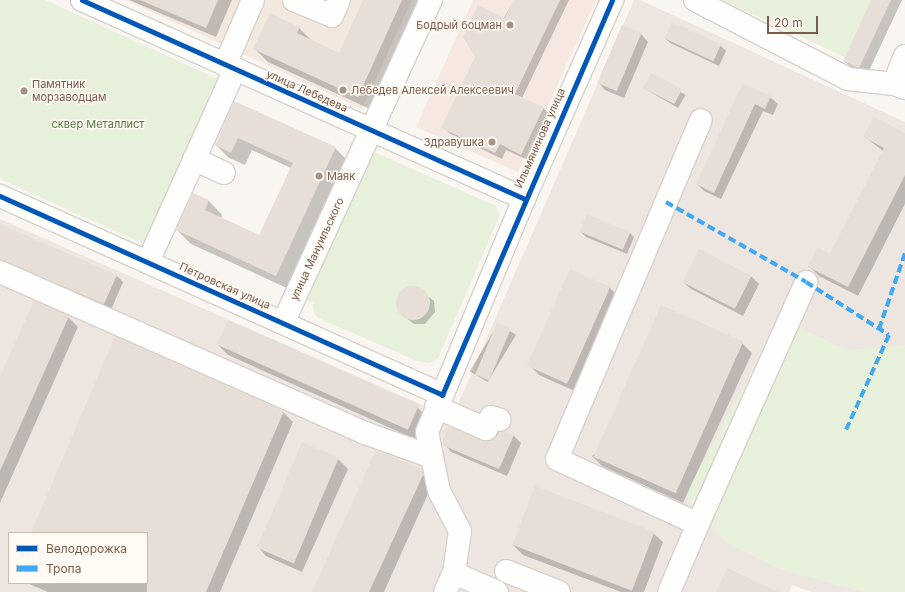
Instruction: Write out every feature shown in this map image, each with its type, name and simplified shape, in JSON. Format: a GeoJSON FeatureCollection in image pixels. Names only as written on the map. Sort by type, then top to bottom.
{"type":"FeatureCollection","features":[{"type":"Feature","properties":{"kind":"street","name":"улица Лебедева"},"geometry":{"type":"LineString","coordinates":[[82,0],[524,199]]}},
{"type":"Feature","properties":{"kind":"street"},"geometry":{"type":"LineString","coordinates":[[148,262],[194,159],[230,67],[253,0]]}},
{"type":"Feature","properties":{"kind":"street"},"geometry":{"type":"LineString","coordinates":[[294,0],[332,16],[339,0]]}},
{"type":"Feature","properties":{"kind":"street","name":"улица Мануильского"},"geometry":{"type":"LineString","coordinates":[[283,323],[431,0]]}},
{"type":"Feature","properties":{"kind":"street","name":"Ильмянинова улица"},"geometry":{"type":"LineString","coordinates":[[450,583],[460,531],[439,491],[427,432],[524,199],[612,0]]}},
{"type":"Feature","properties":{"kind":"street"},"geometry":{"type":"LineString","coordinates":[[695,0],[848,79],[899,86],[905,56]]}},
{"type":"Feature","properties":{"kind":"street"},"geometry":{"type":"LineString","coordinates":[[698,524],[557,460],[701,120]]}},
{"type":"Feature","properties":{"kind":"street"},"geometry":{"type":"LineString","coordinates":[[194,159],[224,173]]}},
{"type":"Feature","properties":{"kind":"street","name":"Петровская улица"},"geometry":{"type":"LineString","coordinates":[[0,196],[283,323],[439,401],[486,429],[491,417],[500,420]]}},
{"type":"Feature","properties":{"kind":"street"},"geometry":{"type":"LineString","coordinates":[[0,272],[365,433],[432,457]]}},
{"type":"Feature","properties":{"kind":"street"},"geometry":{"type":"LineString","coordinates":[[669,592],[806,282]]}},
{"type":"Feature","properties":{"kind":"street"},"geometry":{"type":"LineString","coordinates":[[506,571],[559,592]]}},
{"type":"Feature","properties":{"kind":"street"},"geometry":{"type":"LineString","coordinates":[[450,583],[497,592]]}},
{"type":"Feature","properties":{"kind":"shaded area"},"geometry":{"type":"Polygon","coordinates":[[[126,0],[412,0],[362,109],[126,0]]]}},
{"type":"Feature","properties":{"kind":"shaded area"},"geometry":{"type":"Polygon","coordinates":[[[473,0],[596,0],[518,172],[416,127],[473,0]]]}},
{"type":"Feature","properties":{"kind":"shaded area"},"geometry":{"type":"Polygon","coordinates":[[[634,0],[640,0],[905,122],[905,592],[811,592],[792,585],[789,592],[0,592],[0,219],[452,418],[634,0]]]}},
{"type":"Feature","properties":{"kind":"green space","name":"сквер Металлист"},"geometry":{"type":"Polygon","coordinates":[[[0,0],[45,0],[220,80],[146,245],[0,179],[0,0]]]}},
{"type":"Feature","properties":{"kind":"green space"},"geometry":{"type":"Polygon","coordinates":[[[722,0],[871,0],[845,57],[722,0]]]}},
{"type":"Feature","properties":{"kind":"green space"},"geometry":{"type":"Polygon","coordinates":[[[374,152],[496,206],[500,215],[438,358],[429,363],[417,361],[318,318],[314,313],[313,303],[307,300],[374,152]]]}},
{"type":"Feature","properties":{"kind":"green space"},"geometry":{"type":"Polygon","coordinates":[[[780,319],[848,350],[905,345],[905,592],[863,592],[782,570],[727,543],[685,495],[780,319]]]}},
{"type":"Feature","properties":{"kind":"building"},"geometry":{"type":"Polygon","coordinates":[[[140,0],[218,0],[206,28],[140,0]]]}},
{"type":"Feature","properties":{"kind":"building"},"geometry":{"type":"Polygon","coordinates":[[[363,0],[402,0],[358,97],[253,49],[270,13],[300,27],[297,33],[339,53],[363,0]]]}},
{"type":"Feature","properties":{"kind":"building"},"geometry":{"type":"Polygon","coordinates":[[[513,0],[560,0],[515,94],[544,107],[521,155],[500,144],[495,153],[441,128],[475,57],[463,37],[478,5],[505,18],[513,0]]]}},
{"type":"Feature","properties":{"kind":"building"},"geometry":{"type":"Polygon","coordinates":[[[871,0],[891,0],[859,68],[843,61],[871,0]]]}},
{"type":"Feature","properties":{"kind":"building"},"geometry":{"type":"Polygon","coordinates":[[[672,22],[721,45],[713,61],[664,38],[672,22]]]}},
{"type":"Feature","properties":{"kind":"building"},"geometry":{"type":"Polygon","coordinates":[[[622,25],[641,33],[617,91],[597,83],[622,25]]]}},
{"type":"Feature","properties":{"kind":"building"},"geometry":{"type":"Polygon","coordinates":[[[651,73],[682,89],[674,104],[643,88],[651,73]]]}},
{"type":"Feature","properties":{"kind":"building"},"geometry":{"type":"Polygon","coordinates":[[[743,83],[771,96],[765,109],[755,104],[714,193],[696,184],[743,83]]]}},
{"type":"Feature","properties":{"kind":"building"},"geometry":{"type":"Polygon","coordinates":[[[234,101],[336,147],[276,276],[176,230],[193,193],[209,200],[205,210],[259,235],[293,163],[238,138],[231,153],[215,145],[234,101]]]}},
{"type":"Feature","properties":{"kind":"building"},"geometry":{"type":"Polygon","coordinates":[[[874,117],[905,133],[905,175],[848,287],[808,267],[818,247],[830,254],[884,148],[863,137],[874,117]]]}},
{"type":"Feature","properties":{"kind":"building"},"geometry":{"type":"Polygon","coordinates":[[[587,214],[630,232],[623,250],[580,231],[587,214]]]}},
{"type":"Feature","properties":{"kind":"building"},"geometry":{"type":"Polygon","coordinates":[[[0,224],[117,275],[104,304],[0,260],[0,224]]]}},
{"type":"Feature","properties":{"kind":"building"},"geometry":{"type":"Polygon","coordinates":[[[699,249],[752,276],[735,309],[682,282],[699,249]]]}},
{"type":"Feature","properties":{"kind":"building"},"geometry":{"type":"Polygon","coordinates":[[[570,269],[610,287],[567,384],[527,366],[570,269]]]}},
{"type":"Feature","properties":{"kind":"building"},"geometry":{"type":"Polygon","coordinates":[[[410,286],[416,286],[420,287],[427,293],[430,303],[429,310],[423,317],[416,320],[410,320],[406,319],[399,313],[396,306],[396,300],[397,296],[403,289],[410,286]]]}},
{"type":"Feature","properties":{"kind":"building"},"geometry":{"type":"Polygon","coordinates":[[[34,301],[69,316],[0,471],[0,376],[34,301]]]}},
{"type":"Feature","properties":{"kind":"building"},"geometry":{"type":"Polygon","coordinates":[[[661,305],[743,342],[676,493],[593,457],[661,305]]]}},
{"type":"Feature","properties":{"kind":"building"},"geometry":{"type":"Polygon","coordinates":[[[228,320],[419,405],[408,430],[217,345],[228,320]]]}},
{"type":"Feature","properties":{"kind":"building"},"geometry":{"type":"Polygon","coordinates":[[[497,323],[511,329],[489,380],[475,375],[497,323]]]}},
{"type":"Feature","properties":{"kind":"building"},"geometry":{"type":"Polygon","coordinates":[[[115,336],[284,411],[206,592],[147,592],[148,532],[31,532],[115,336]]]}},
{"type":"Feature","properties":{"kind":"building"},"geometry":{"type":"Polygon","coordinates":[[[449,426],[487,441],[494,439],[498,432],[506,431],[514,435],[499,469],[442,445],[449,426]]]}},
{"type":"Feature","properties":{"kind":"building"},"geometry":{"type":"Polygon","coordinates":[[[302,442],[339,458],[294,563],[257,548],[302,442]]]}},
{"type":"Feature","properties":{"kind":"building"},"geometry":{"type":"Polygon","coordinates":[[[376,450],[422,469],[423,475],[369,592],[312,592],[376,450]]]}},
{"type":"Feature","properties":{"kind":"building"},"geometry":{"type":"Polygon","coordinates":[[[535,486],[654,532],[632,591],[512,545],[535,486]]]}},
{"type":"Feature","properties":{"kind":"building"},"geometry":{"type":"Polygon","coordinates":[[[727,568],[779,592],[716,592],[727,568]]]}},
{"type":"Feature","properties":{"kind":"marked path"},"geometry":{"type":"LineString","coordinates":[[666,202],[806,282],[889,335],[846,430]]}},
{"type":"Feature","properties":{"kind":"marked path"},"geometry":{"type":"LineString","coordinates":[[879,329],[905,253]]}},
{"type":"Feature","properties":{"kind":"cycle path"},"geometry":{"type":"LineString","coordinates":[[82,0],[524,199]]}},
{"type":"Feature","properties":{"kind":"cycle path"},"geometry":{"type":"LineString","coordinates":[[0,196],[442,395],[612,0]]}},
{"type":"Feature","properties":{"kind":"place","name":"Бодрый боцман"},"geometry":{"type":"Point","coordinates":[510,25]}},
{"type":"Feature","properties":{"kind":"place","name":"Лебедев Алексей Алексеевич"},"geometry":{"type":"Point","coordinates":[343,90]}},
{"type":"Feature","properties":{"kind":"place","name":"Памятник морзаводцам"},"geometry":{"type":"Point","coordinates":[24,91]}},
{"type":"Feature","properties":{"kind":"place","name":"Здравушка"},"geometry":{"type":"Point","coordinates":[492,142]}},
{"type":"Feature","properties":{"kind":"place","name":"Маяк"},"geometry":{"type":"Point","coordinates":[319,176]}}]}
